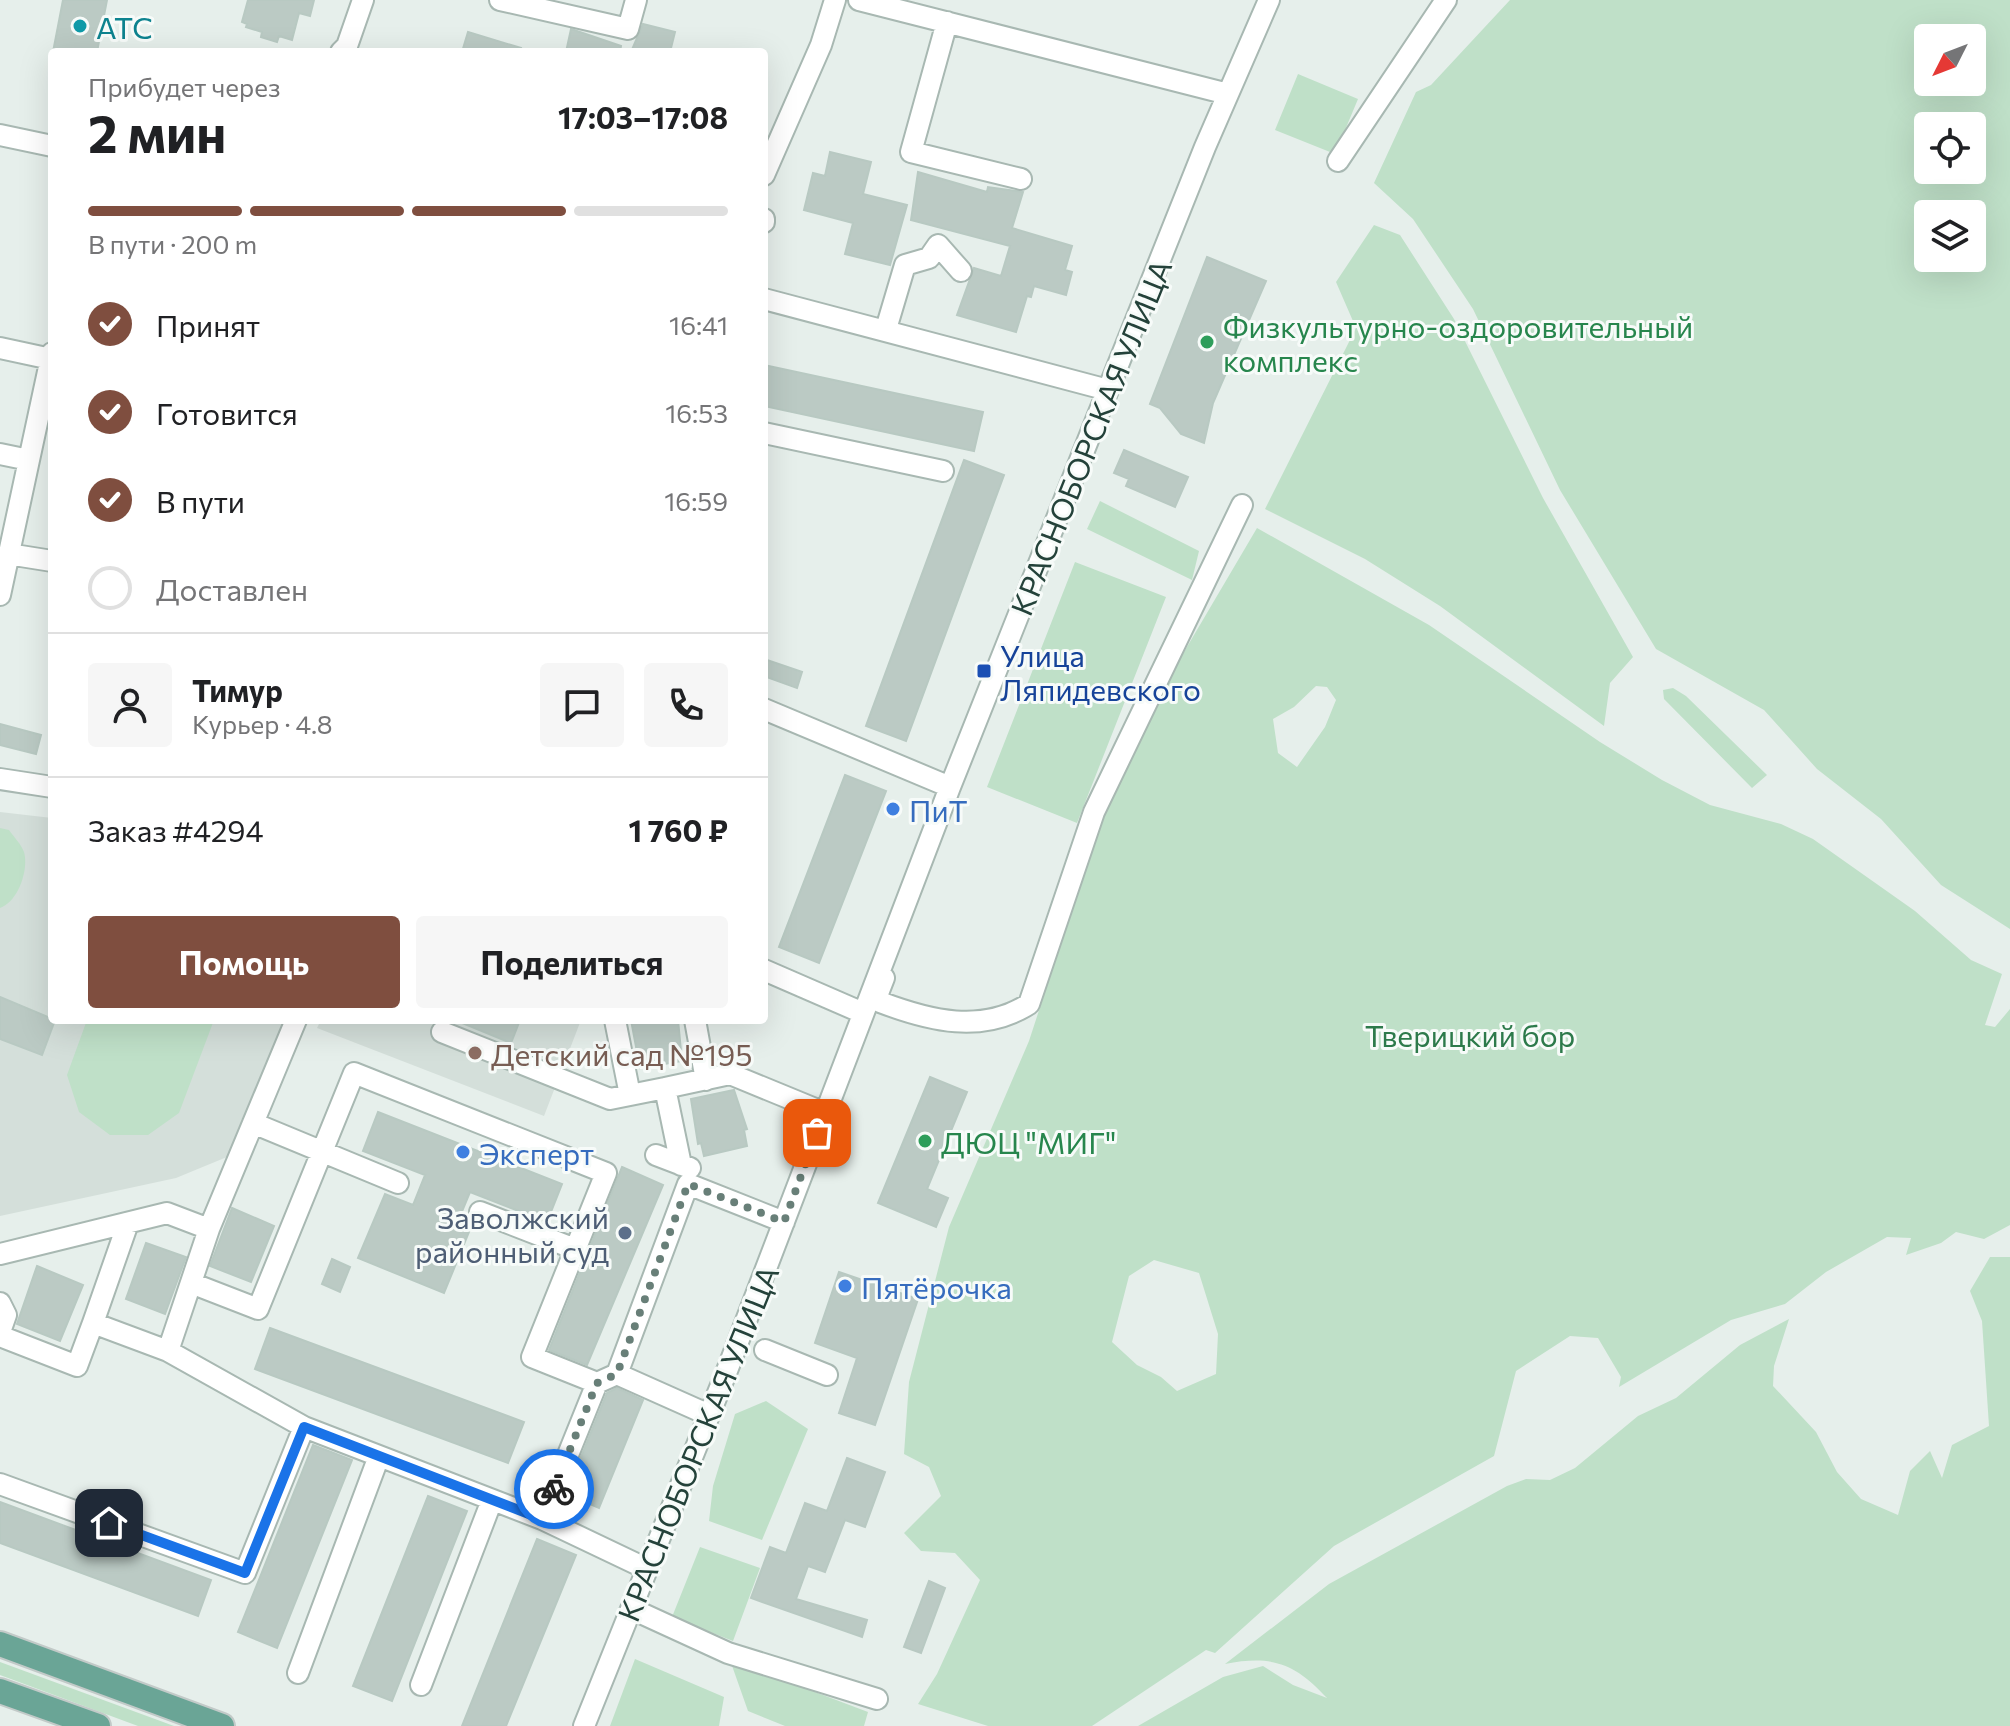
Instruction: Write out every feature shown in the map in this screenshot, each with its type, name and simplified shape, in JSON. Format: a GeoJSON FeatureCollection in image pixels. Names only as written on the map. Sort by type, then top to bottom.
{"type":"FeatureCollection","features":[{"type":"Feature","properties":{"kind":"main road"},"geometry":{"type":"LineString","coordinates":[[0,1644],[222,1726]]}},
{"type":"Feature","properties":{"kind":"main road"},"geometry":{"type":"LineString","coordinates":[[0,1691],[98,1726]]}},
{"type":"Feature","properties":{"kind":"street"},"geometry":{"type":"LineString","coordinates":[[345,48],[363,0]]}},
{"type":"Feature","properties":{"kind":"street"},"geometry":{"type":"LineString","coordinates":[[500,0],[628,29],[636,0]]}},
{"type":"Feature","properties":{"kind":"street"},"geometry":{"type":"LineString","coordinates":[[768,166],[821,45],[835,0]]}},
{"type":"Feature","properties":{"kind":"street"},"geometry":{"type":"LineString","coordinates":[[859,0],[904,6],[947,22],[1228,94]]}},
{"type":"Feature","properties":{"kind":"street","name":"КРАСНОБОРСКАЯ УЛИЦА"},"geometry":{"type":"LineString","coordinates":[[584,1726],[709,1415],[950,787],[1108,390],[1269,0]]}},
{"type":"Feature","properties":{"kind":"street"},"geometry":{"type":"LineString","coordinates":[[1338,161],[1446,0]]}},
{"type":"Feature","properties":{"kind":"street"},"geometry":{"type":"LineString","coordinates":[[947,22],[911,152],[1021,179]]}},
{"type":"Feature","properties":{"kind":"street"},"geometry":{"type":"LineString","coordinates":[[0,135],[48,145]]}},
{"type":"Feature","properties":{"kind":"street"},"geometry":{"type":"LineString","coordinates":[[886,329],[905,265],[929,258],[938,245],[961,271]]}},
{"type":"Feature","properties":{"kind":"street"},"geometry":{"type":"LineString","coordinates":[[768,300],[1108,390]]}},
{"type":"Feature","properties":{"kind":"street"},"geometry":{"type":"LineString","coordinates":[[0,348],[48,356]]}},
{"type":"Feature","properties":{"kind":"street"},"geometry":{"type":"LineString","coordinates":[[0,595],[48,370]]}},
{"type":"Feature","properties":{"kind":"street"},"geometry":{"type":"LineString","coordinates":[[768,434],[943,471]]}},
{"type":"Feature","properties":{"kind":"street"},"geometry":{"type":"LineString","coordinates":[[0,454],[29,460]]}},
{"type":"Feature","properties":{"kind":"street"},"geometry":{"type":"LineString","coordinates":[[909,895],[911,909],[877,996],[880,1002],[946,1020],[984,1023],[1008,1018],[1029,1004],[1094,812],[1242,505]]}},
{"type":"Feature","properties":{"kind":"street"},"geometry":{"type":"LineString","coordinates":[[8,554],[48,560]]}},
{"type":"Feature","properties":{"kind":"street"},"geometry":{"type":"LineString","coordinates":[[768,711],[950,787]]}},
{"type":"Feature","properties":{"kind":"street"},"geometry":{"type":"LineString","coordinates":[[0,779],[48,786]]}},
{"type":"Feature","properties":{"kind":"street"},"geometry":{"type":"LineString","coordinates":[[768,972],[863,1013]]}},
{"type":"Feature","properties":{"kind":"street"},"geometry":{"type":"LineString","coordinates":[[168,1351],[209,1229],[294,1024]]}},
{"type":"Feature","properties":{"kind":"street"},"geometry":{"type":"LineString","coordinates":[[616,1024],[630,1095]]}},
{"type":"Feature","properties":{"kind":"street"},"geometry":{"type":"LineString","coordinates":[[696,1024],[706,1080]]}},
{"type":"Feature","properties":{"kind":"street"},"geometry":{"type":"LineString","coordinates":[[442,1032],[610,1099],[730,1074],[825,1113]]}},
{"type":"Feature","properties":{"kind":"street"},"geometry":{"type":"LineString","coordinates":[[191,1283],[258,1309],[354,1073],[606,1173],[532,1357],[597,1383]]}},
{"type":"Feature","properties":{"kind":"street"},"geometry":{"type":"LineString","coordinates":[[542,1519],[597,1383],[617,1374],[685,1174],[665,1088]]}},
{"type":"Feature","properties":{"kind":"street"},"geometry":{"type":"LineString","coordinates":[[253,1123],[398,1183]]}},
{"type":"Feature","properties":{"kind":"street"},"geometry":{"type":"LineString","coordinates":[[656,1155],[685,1174],[784,1222]]}},
{"type":"Feature","properties":{"kind":"street"},"geometry":{"type":"LineString","coordinates":[[480,1212],[575,1249]]}},
{"type":"Feature","properties":{"kind":"street"},"geometry":{"type":"LineString","coordinates":[[0,1254],[167,1213],[209,1229]]}},
{"type":"Feature","properties":{"kind":"street"},"geometry":{"type":"LineString","coordinates":[[0,1303],[6,1315],[0,1334],[77,1366],[128,1223]]}},
{"type":"Feature","properties":{"kind":"street"},"geometry":{"type":"LineString","coordinates":[[93,1323],[168,1351],[304,1427],[542,1519],[647,1569]]}},
{"type":"Feature","properties":{"kind":"street"},"geometry":{"type":"LineString","coordinates":[[765,1350],[827,1375]]}},
{"type":"Feature","properties":{"kind":"street"},"geometry":{"type":"LineString","coordinates":[[617,1374],[709,1415]]}},
{"type":"Feature","properties":{"kind":"street"},"geometry":{"type":"LineString","coordinates":[[0,1484],[245,1573],[304,1427]]}},
{"type":"Feature","properties":{"kind":"street"},"geometry":{"type":"LineString","coordinates":[[298,1673],[379,1456]]}},
{"type":"Feature","properties":{"kind":"street"},"geometry":{"type":"LineString","coordinates":[[421,1685],[492,1500]]}},
{"type":"Feature","properties":{"kind":"street"},"geometry":{"type":"LineString","coordinates":[[632,1609],[728,1653],[877,1699]]}},
{"type":"Feature","properties":{"kind":"shaded area"},"geometry":{"type":"Polygon","coordinates":[[[0,812],[48,818],[48,1024],[290,1024],[239,1152],[176,1178],[0,1216],[0,812]]]}},
{"type":"Feature","properties":{"kind":"shaded area","name":"Детский сад №195"},"geometry":{"type":"Polygon","coordinates":[[[319,1024],[579,1024],[544,1116],[317,1028],[319,1024]]]}},
{"type":"Feature","properties":{"kind":"green space"},"geometry":{"type":"Polygon","coordinates":[[[1510,0],[2010,0],[2010,929],[1941,885],[1881,819],[1817,769],[1764,710],[1656,649],[1560,490],[1473,309],[1413,219],[1374,183],[1416,92],[1431,85],[1510,0]]]}},
{"type":"Feature","properties":{"kind":"green space"},"geometry":{"type":"Polygon","coordinates":[[[1298,74],[1358,99],[1335,154],[1275,130],[1298,74]]]}},
{"type":"Feature","properties":{"kind":"green space"},"geometry":{"type":"Polygon","coordinates":[[[1374,225],[1400,235],[1454,319],[1543,498],[1633,657],[1610,683],[1604,726],[1440,606],[1365,559],[1265,509],[1356,328],[1336,282],[1374,225]]]}},
{"type":"Feature","properties":{"kind":"green space"},"geometry":{"type":"Polygon","coordinates":[[[1100,501],[1199,551],[1192,580],[1087,529],[1100,501]]]}},
{"type":"Feature","properties":{"kind":"green space","name":"Тверицкий бор"},"geometry":{"type":"Polygon","coordinates":[[[1257,528],[1429,625],[1600,742],[1662,780],[1710,805],[1781,824],[1813,839],[1915,911],[1971,960],[2002,974],[1985,1025],[1995,1027],[2010,1009],[2010,1225],[1984,1239],[1956,1232],[1941,1243],[1906,1255],[1911,1238],[1887,1237],[1826,1272],[1785,1304],[1731,1320],[1619,1387],[1621,1377],[1598,1338],[1570,1336],[1516,1371],[1494,1456],[1334,1546],[1215,1653],[1206,1650],[1092,1726],[988,1726],[918,1704],[937,1674],[980,1580],[955,1553],[921,1551],[904,1533],[941,1496],[929,1467],[904,1454],[909,1382],[949,1227],[1029,1041],[1121,759],[1257,528]],[[1316,686],[1294,707],[1273,719],[1278,753],[1297,767],[1325,727],[1336,700],[1327,687],[1316,686]],[[1154,1260],[1129,1276],[1112,1342],[1137,1365],[1161,1377],[1177,1391],[1216,1374],[1218,1334],[1199,1273],[1154,1260]]]}},
{"type":"Feature","properties":{"kind":"green space"},"geometry":{"type":"Polygon","coordinates":[[[1075,562],[1166,597],[1077,823],[987,787],[1075,562]]]}},
{"type":"Feature","properties":{"kind":"green space"},"geometry":{"type":"Polygon","coordinates":[[[1673,688],[1686,696],[1767,775],[1752,788],[1664,699],[1663,690],[1673,688]]]}},
{"type":"Feature","properties":{"kind":"green space"},"geometry":{"type":"Polygon","coordinates":[[[0,828],[9,830],[23,849],[25,868],[17,892],[0,908],[0,828]]]}},
{"type":"Feature","properties":{"kind":"green space"},"geometry":{"type":"Polygon","coordinates":[[[86,1024],[212,1024],[179,1113],[148,1135],[110,1135],[79,1112],[67,1075],[86,1024]]]}},
{"type":"Feature","properties":{"kind":"green space"},"geometry":{"type":"Polygon","coordinates":[[[1990,1257],[2010,1257],[2010,1726],[1138,1726],[1223,1677],[1263,1666],[1293,1685],[1327,1698],[1304,1677],[1282,1664],[1242,1661],[1225,1664],[1329,1584],[1507,1486],[1526,1479],[1550,1480],[1575,1468],[1638,1416],[1676,1398],[1740,1345],[1789,1319],[1774,1366],[1773,1386],[1816,1432],[1837,1472],[1861,1499],[1898,1515],[1910,1471],[1930,1451],[1942,1478],[1952,1445],[1989,1426],[1982,1321],[1970,1291],[1990,1257]]]}},
{"type":"Feature","properties":{"kind":"green space"},"geometry":{"type":"Polygon","coordinates":[[[766,1401],[808,1429],[762,1540],[709,1521],[713,1486],[735,1414],[766,1401]]]}},
{"type":"Feature","properties":{"kind":"green space"},"geometry":{"type":"Polygon","coordinates":[[[700,1547],[760,1568],[733,1641],[672,1617],[700,1547]]]}},
{"type":"Feature","properties":{"kind":"green space"},"geometry":{"type":"Polygon","coordinates":[[[635,1659],[724,1697],[719,1726],[610,1726],[635,1659]]]}},
{"type":"Feature","properties":{"kind":"green space"},"geometry":{"type":"Polygon","coordinates":[[[730,1660],[868,1712],[864,1726],[785,1726],[748,1711],[730,1660]]]}},
{"type":"Feature","properties":{"kind":"green space"},"geometry":{"type":"Polygon","coordinates":[[[0,1662],[174,1726],[138,1726],[0,1675],[0,1662]]]}},
{"type":"Feature","properties":{"kind":"building","name":"АТС"},"geometry":{"type":"Polygon","coordinates":[[[63,0],[107,0],[98,48],[54,48],[63,0]]]}},
{"type":"Feature","properties":{"kind":"building"},"geometry":{"type":"Polygon","coordinates":[[[248,0],[314,0],[310,16],[299,13],[292,40],[279,36],[277,42],[261,37],[262,32],[246,27],[247,24],[242,22],[248,0]]]}},
{"type":"Feature","properties":{"kind":"building"},"geometry":{"type":"Polygon","coordinates":[[[643,24],[675,32],[671,48],[633,48],[643,24]]]}},
{"type":"Feature","properties":{"kind":"building"},"geometry":{"type":"Polygon","coordinates":[[[571,29],[621,46],[621,48],[567,48],[571,29]]]}},
{"type":"Feature","properties":{"kind":"building"},"geometry":{"type":"Polygon","coordinates":[[[468,32],[521,48],[463,48],[468,32]]]}},
{"type":"Feature","properties":{"kind":"building"},"geometry":{"type":"Polygon","coordinates":[[[830,152],[871,162],[863,194],[907,205],[890,265],[845,254],[853,223],[804,210],[813,173],[825,176],[830,152]]]}},
{"type":"Feature","properties":{"kind":"building"},"geometry":{"type":"Polygon","coordinates":[[[918,172],[987,192],[988,187],[1023,192],[1012,228],[1072,246],[1065,270],[1072,272],[1066,295],[1034,286],[1031,297],[1027,296],[1016,332],[957,315],[974,268],[1001,276],[1010,246],[911,220],[918,172]]]}},
{"type":"Feature","properties":{"kind":"building","name":"Физкультурно-оздоровительный комплекс"},"geometry":{"type":"Polygon","coordinates":[[[1207,257],[1266,281],[1213,403],[1204,443],[1181,434],[1160,408],[1150,404],[1207,257]]]}},
{"type":"Feature","properties":{"kind":"building"},"geometry":{"type":"Polygon","coordinates":[[[768,366],[983,412],[974,451],[768,407],[768,366]]]}},
{"type":"Feature","properties":{"kind":"building"},"geometry":{"type":"Polygon","coordinates":[[[1124,450],[1188,477],[1175,507],[1126,486],[1129,479],[1114,473],[1124,450]]]}},
{"type":"Feature","properties":{"kind":"building"},"geometry":{"type":"Polygon","coordinates":[[[964,460],[1004,475],[906,741],[866,726],[964,460]]]}},
{"type":"Feature","properties":{"kind":"building"},"geometry":{"type":"Polygon","coordinates":[[[768,660],[802,672],[797,688],[768,677],[768,660]]]}},
{"type":"Feature","properties":{"kind":"building"},"geometry":{"type":"Polygon","coordinates":[[[0,724],[41,735],[36,754],[0,745],[0,724]]]}},
{"type":"Feature","properties":{"kind":"building"},"geometry":{"type":"Polygon","coordinates":[[[845,775],[886,791],[819,963],[779,947],[845,775]]]}},
{"type":"Feature","properties":{"kind":"building"},"geometry":{"type":"Polygon","coordinates":[[[0,997],[48,1017],[48,1024],[54,1024],[42,1055],[0,1039],[0,997]]]}},
{"type":"Feature","properties":{"kind":"building"},"geometry":{"type":"Polygon","coordinates":[[[465,1024],[518,1024],[511,1043],[465,1024]]]}},
{"type":"Feature","properties":{"kind":"building"},"geometry":{"type":"Polygon","coordinates":[[[632,1024],[678,1024],[682,1061],[640,1068],[632,1024]]]}},
{"type":"Feature","properties":{"kind":"building","name":"ДЮЦ \"МИГ\""},"geometry":{"type":"Polygon","coordinates":[[[930,1077],[967,1092],[927,1189],[948,1198],[936,1227],[878,1203],[930,1077]]]}},
{"type":"Feature","properties":{"kind":"building"},"geometry":{"type":"Polygon","coordinates":[[[734,1090],[747,1129],[744,1130],[747,1146],[704,1156],[701,1143],[698,1144],[691,1099],[734,1090]]]}},
{"type":"Feature","properties":{"kind":"building"},"geometry":{"type":"Polygon","coordinates":[[[378,1112],[562,1184],[547,1222],[470,1192],[458,1221],[471,1227],[444,1293],[358,1258],[385,1194],[413,1205],[425,1175],[363,1151],[378,1112]]]}},
{"type":"Feature","properties":{"kind":"building"},"geometry":{"type":"Polygon","coordinates":[[[622,1167],[663,1185],[587,1365],[549,1350],[622,1167]]]}},
{"type":"Feature","properties":{"kind":"building"},"geometry":{"type":"Polygon","coordinates":[[[232,1208],[274,1226],[251,1282],[210,1266],[232,1208]]]}},
{"type":"Feature","properties":{"kind":"building"},"geometry":{"type":"Polygon","coordinates":[[[146,1243],[186,1257],[165,1314],[126,1299],[146,1243]]]}},
{"type":"Feature","properties":{"kind":"building"},"geometry":{"type":"Polygon","coordinates":[[[332,1259],[350,1267],[340,1292],[322,1284],[332,1259]]]}},
{"type":"Feature","properties":{"kind":"building"},"geometry":{"type":"Polygon","coordinates":[[[37,1266],[83,1285],[60,1341],[17,1324],[37,1266]]]}},
{"type":"Feature","properties":{"kind":"building"},"geometry":{"type":"Polygon","coordinates":[[[839,1272],[918,1299],[875,1425],[839,1413],[857,1358],[815,1343],[839,1272]]]}},
{"type":"Feature","properties":{"kind":"building"},"geometry":{"type":"Polygon","coordinates":[[[270,1328],[524,1422],[508,1463],[255,1369],[270,1328]]]}},
{"type":"Feature","properties":{"kind":"building"},"geometry":{"type":"Polygon","coordinates":[[[617,1388],[643,1400],[599,1508],[566,1494],[607,1393],[617,1388]]]}},
{"type":"Feature","properties":{"kind":"building"},"geometry":{"type":"Polygon","coordinates":[[[313,1445],[352,1460],[277,1648],[238,1632],[313,1445]]]}},
{"type":"Feature","properties":{"kind":"building"},"geometry":{"type":"Polygon","coordinates":[[[847,1458],[885,1472],[865,1527],[845,1520],[825,1572],[808,1566],[796,1599],[867,1620],[862,1637],[751,1598],[770,1547],[786,1553],[805,1503],[827,1511],[847,1458]]]}},
{"type":"Feature","properties":{"kind":"building"},"geometry":{"type":"Polygon","coordinates":[[[428,1496],[467,1511],[392,1701],[353,1686],[428,1496]]]}},
{"type":"Feature","properties":{"kind":"building"},"geometry":{"type":"Polygon","coordinates":[[[0,1502],[211,1580],[198,1616],[0,1543],[0,1502]]]}},
{"type":"Feature","properties":{"kind":"building"},"geometry":{"type":"Polygon","coordinates":[[[537,1539],[576,1555],[506,1726],[462,1726],[537,1539]]]}},
{"type":"Feature","properties":{"kind":"building"},"geometry":{"type":"Polygon","coordinates":[[[929,1581],[945,1588],[921,1653],[904,1647],[929,1581]]]}},
{"type":"Feature","properties":{"kind":"way so far"},"geometry":{"type":"LineString","coordinates":[[554,1489],[597,1383],[617,1374],[688,1184],[784,1222],[817,1133]]}},
{"type":"Feature","properties":{"kind":"place","name":"АТС"},"geometry":{"type":"Point","coordinates":[80,26]}},
{"type":"Feature","properties":{"kind":"place","name":"Физкультурно-оздоровительный комплекс"},"geometry":{"type":"Point","coordinates":[1207,342]}},
{"type":"Feature","properties":{"kind":"place","name":"Улица Ляпидевского"},"geometry":{"type":"Point","coordinates":[984,671]}},
{"type":"Feature","properties":{"kind":"place","name":"ПиТ"},"geometry":{"type":"Point","coordinates":[893,809]}},
{"type":"Feature","properties":{"kind":"place","name":"Детский сад №195"},"geometry":{"type":"Point","coordinates":[475,1053]}},
{"type":"Feature","properties":{"kind":"place","name":"ДЮЦ \"МИГ\""},"geometry":{"type":"Point","coordinates":[925,1141]}},
{"type":"Feature","properties":{"kind":"place","name":"Эксперт"},"geometry":{"type":"Point","coordinates":[463,1152]}},
{"type":"Feature","properties":{"kind":"place","name":"Заволжский районный суд"},"geometry":{"type":"Point","coordinates":[625,1233]}},
{"type":"Feature","properties":{"kind":"place","name":"Пятёрочка"},"geometry":{"type":"Point","coordinates":[845,1286]}},
{"type":"Feature","properties":{"kind":"route"},"geometry":{"type":"LineString","coordinates":[[109,1523],[245,1573],[304,1427],[542,1519],[554,1489]]}}]}
